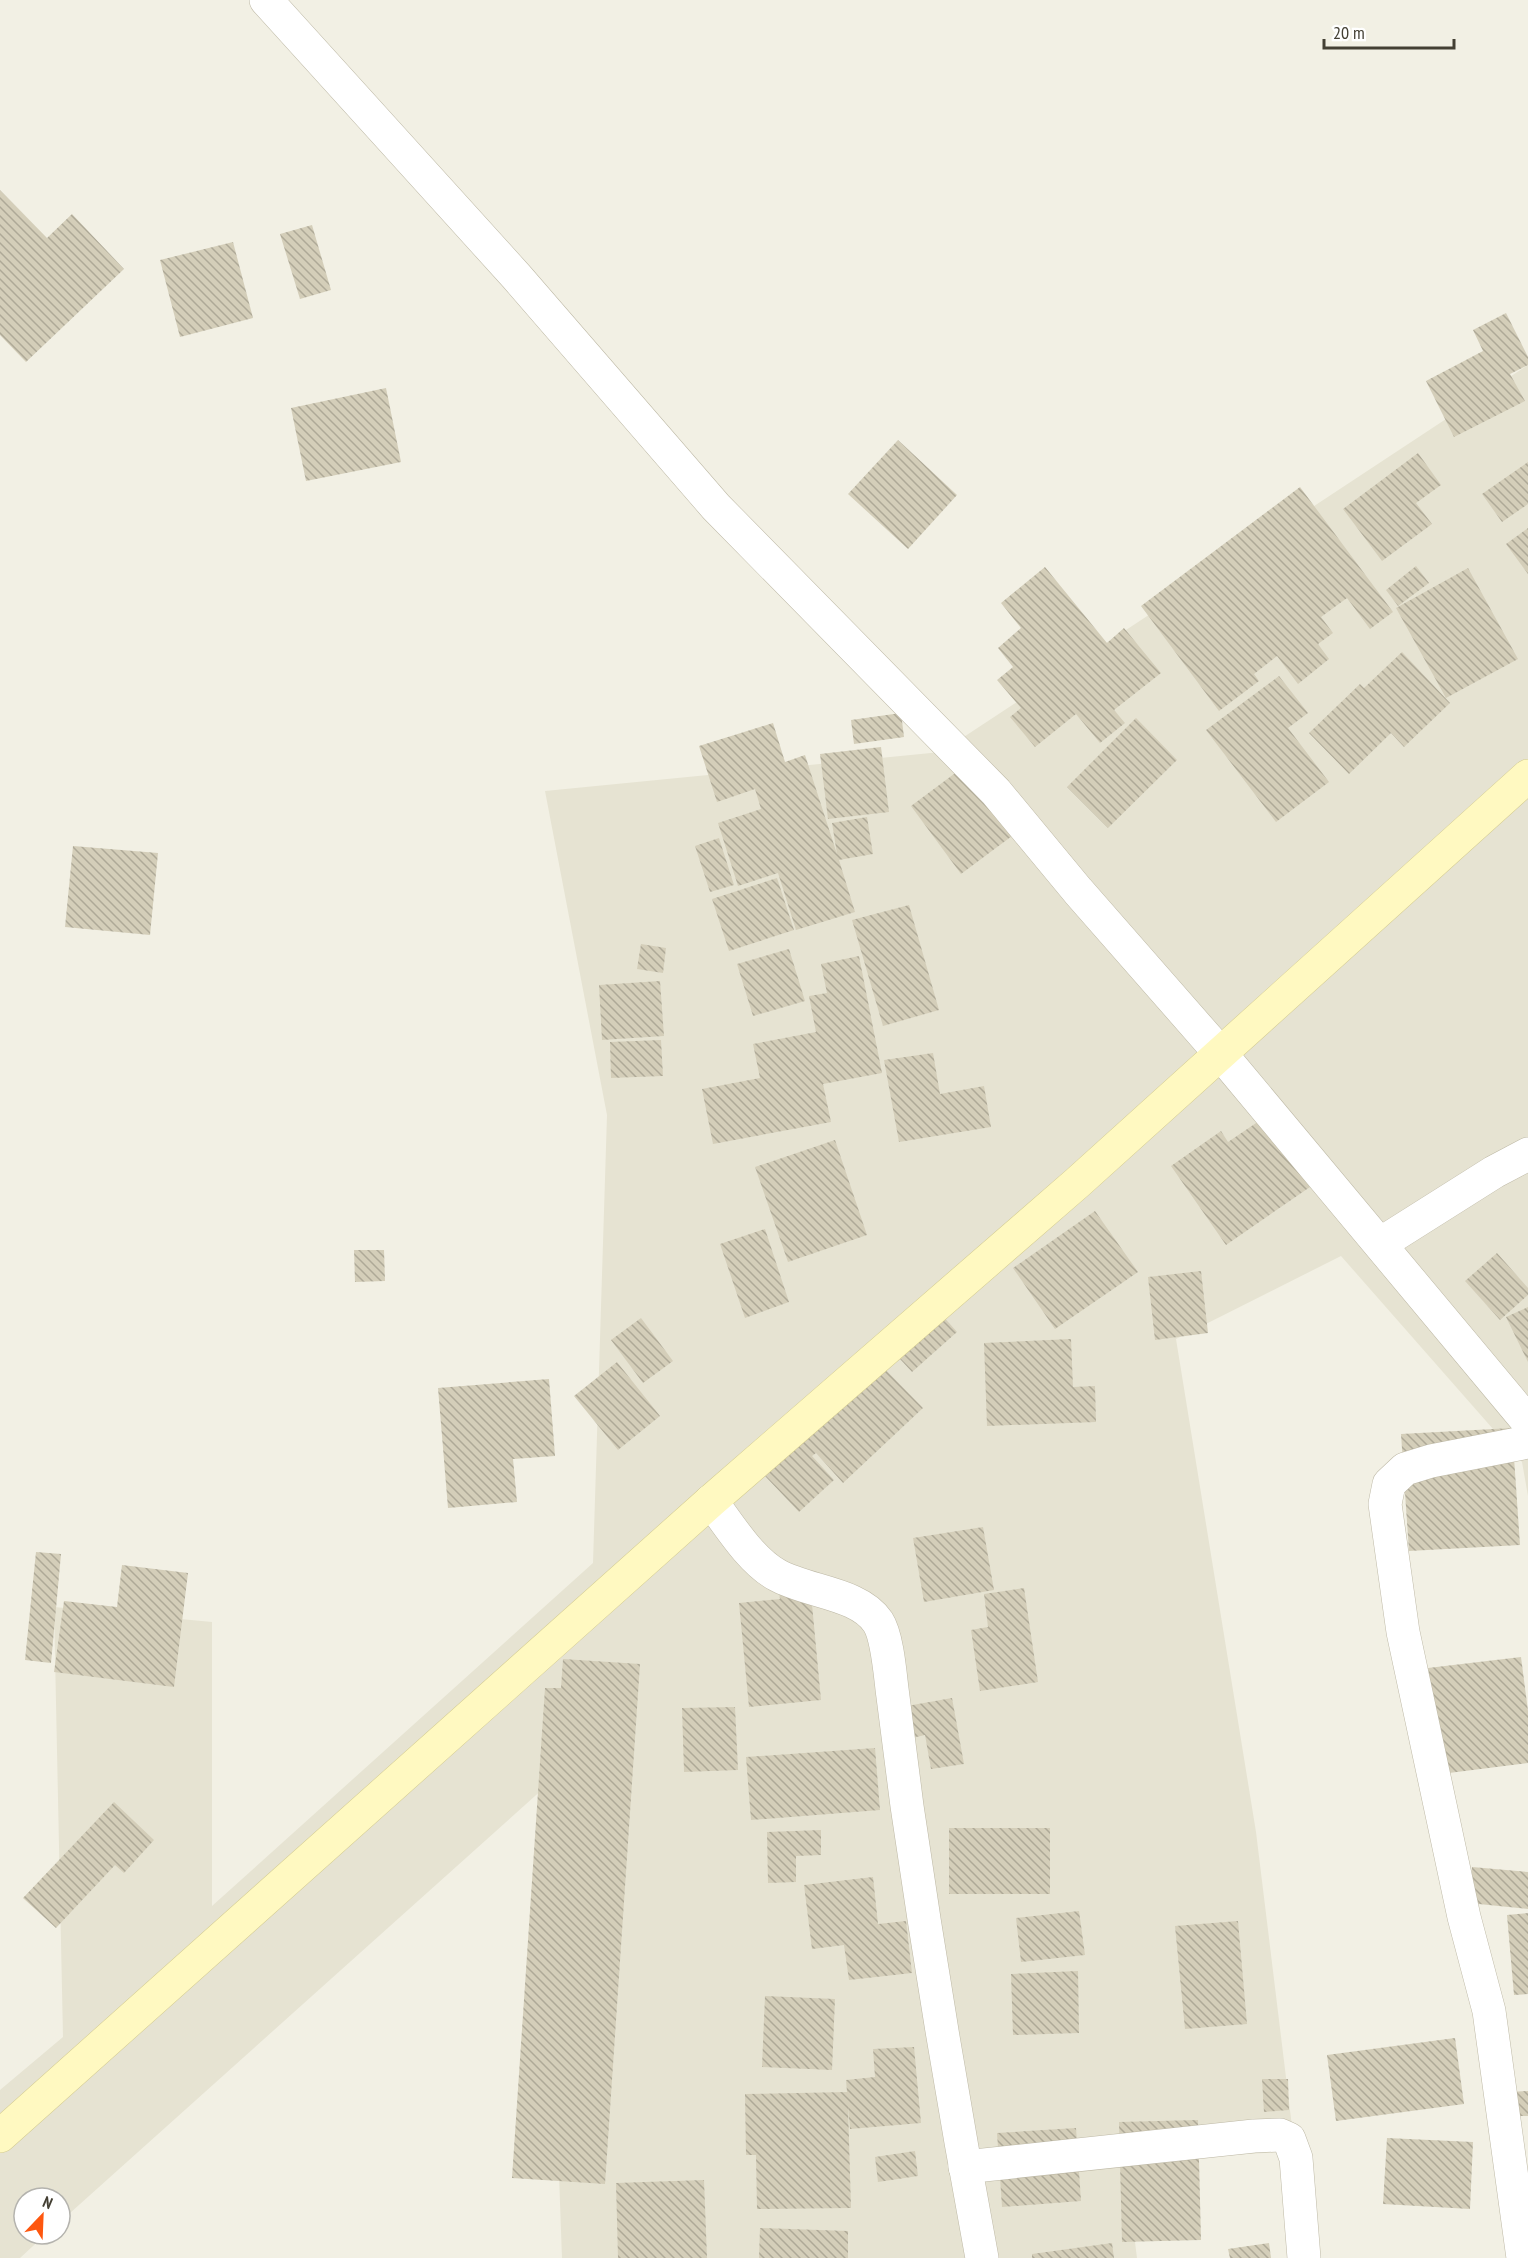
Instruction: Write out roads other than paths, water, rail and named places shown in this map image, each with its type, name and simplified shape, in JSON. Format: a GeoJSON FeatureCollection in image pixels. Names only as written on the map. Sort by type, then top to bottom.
{"type":"FeatureCollection","features":[{"type":"Feature","properties":{"kind":"main road"},"geometry":{"type":"LineString","coordinates":[[0,2136],[711,1501],[1077,1183],[1528,776]]}},
{"type":"Feature","properties":{"kind":"street"},"geometry":{"type":"LineString","coordinates":[[266,0],[516,276],[716,507],[938,730],[996,792],[1078,891],[1220,1053],[1528,1422]]}},
{"type":"Feature","properties":{"kind":"street"},"geometry":{"type":"LineString","coordinates":[[1380,1244],[1494,1172],[1528,1154]]}},
{"type":"Feature","properties":{"kind":"street"},"geometry":{"type":"LineString","coordinates":[[1523,2258],[1489,2011],[1464,1917],[1403,1632],[1385,1504],[1389,1484],[1405,1469],[1431,1461],[1528,1442]]}},
{"type":"Feature","properties":{"kind":"street"},"geometry":{"type":"LineString","coordinates":[[711,1501],[760,1562],[776,1575],[864,1607],[879,1623],[889,1658],[907,1805],[965,2167],[982,2258]]}},
{"type":"Feature","properties":{"kind":"street"},"geometry":{"type":"LineString","coordinates":[[965,2167],[1280,2135],[1289,2139],[1296,2158],[1304,2258]]}}]}
